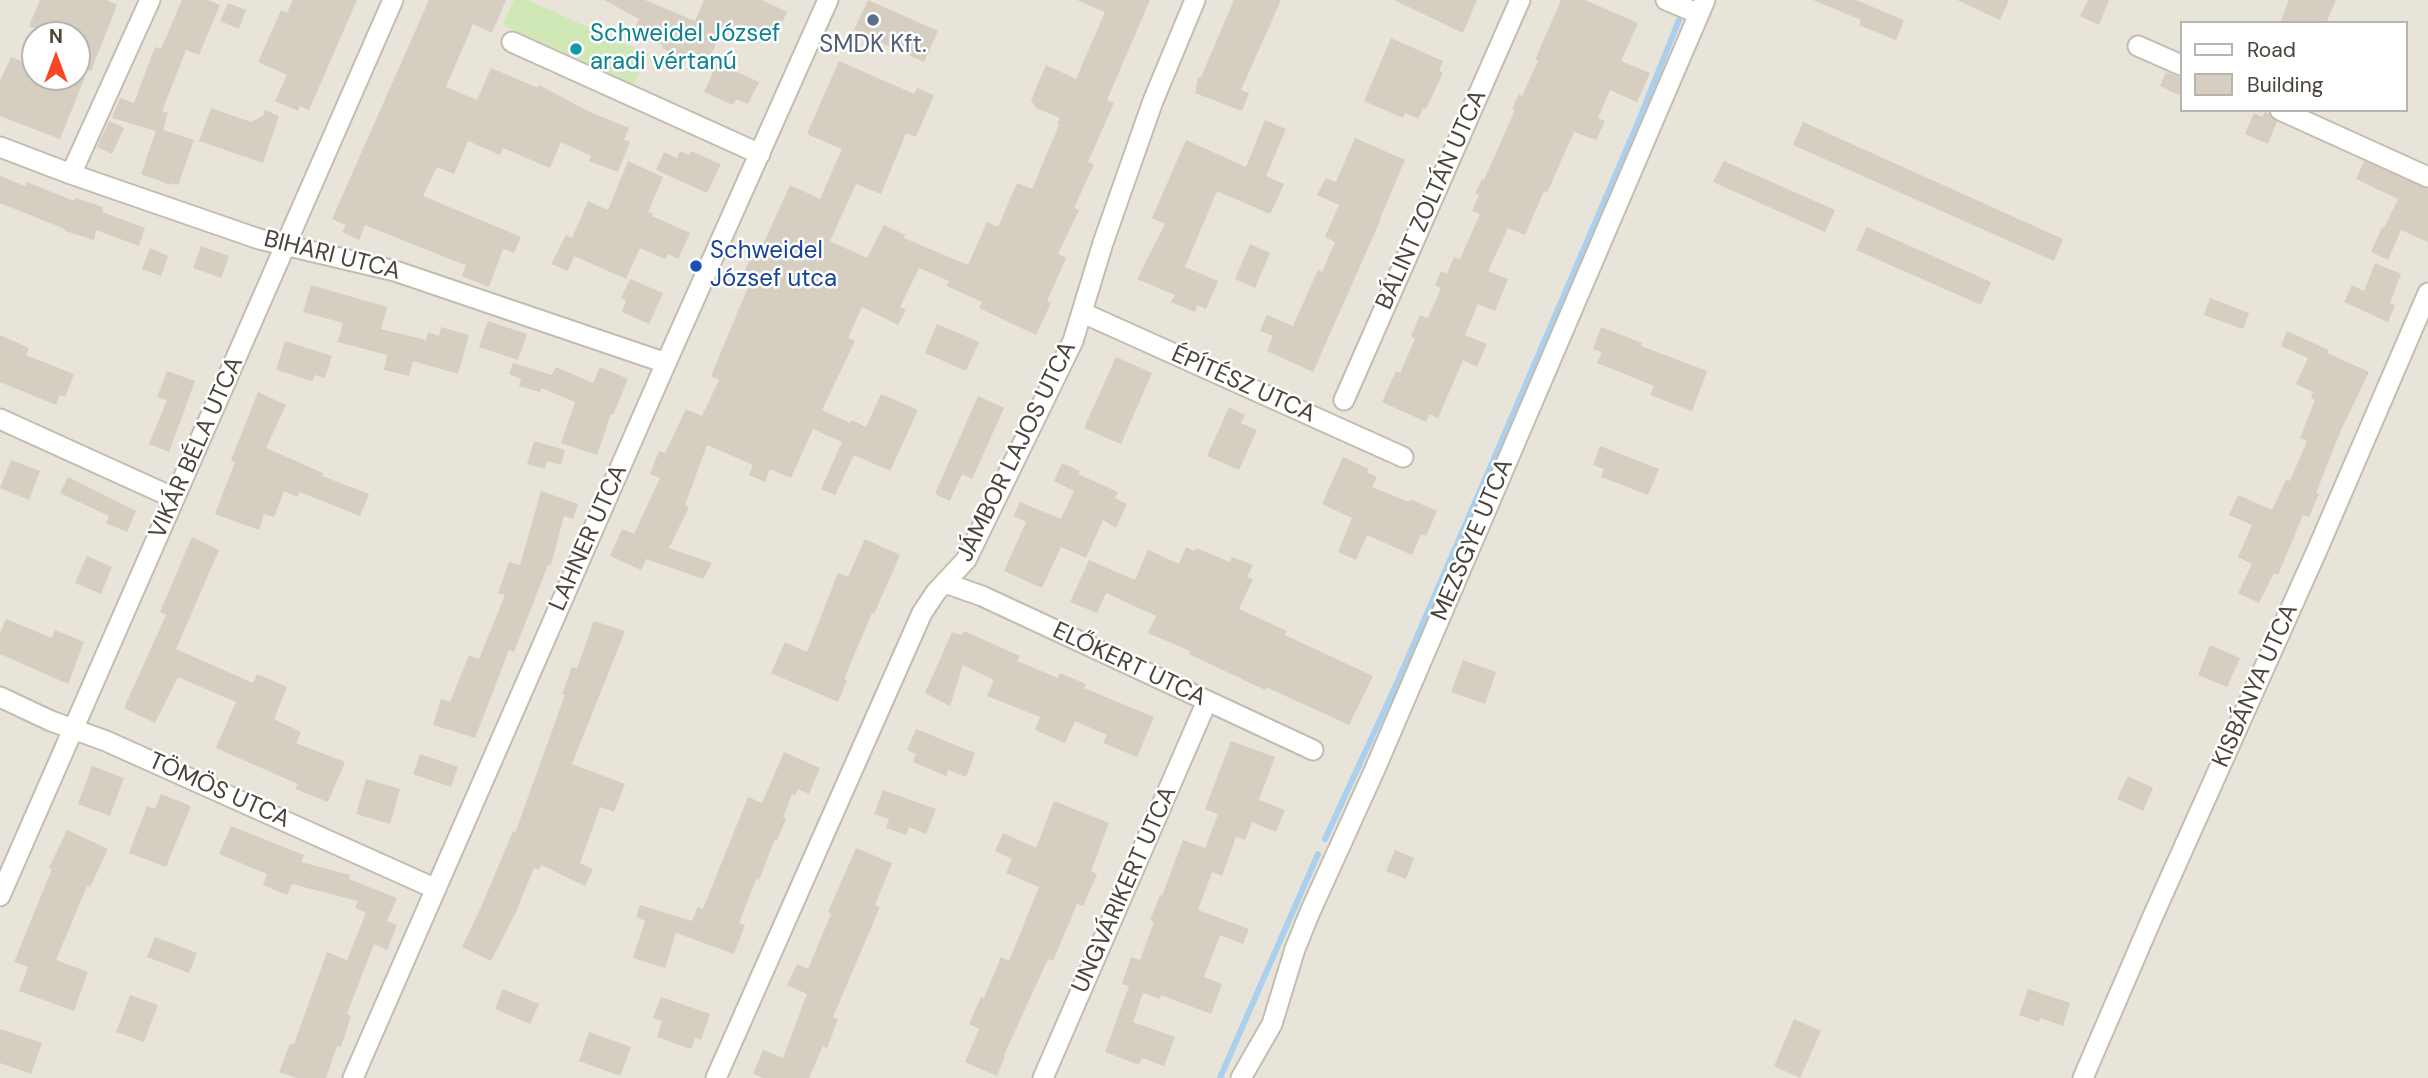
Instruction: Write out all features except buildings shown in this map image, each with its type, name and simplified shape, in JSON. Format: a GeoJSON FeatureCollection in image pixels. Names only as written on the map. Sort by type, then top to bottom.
{"type":"FeatureCollection","features":[{"type":"Feature","properties":{"kind":"street"},"geometry":{"type":"LineString","coordinates":[[71,174],[150,0]]}},
{"type":"Feature","properties":{"kind":"street","name":"VIKÁR BÉLA UTCA"},"geometry":{"type":"LineString","coordinates":[[0,896],[393,0]]}},
{"type":"Feature","properties":{"kind":"street","name":"LAHNER UTCA"},"geometry":{"type":"LineString","coordinates":[[354,1078],[666,363],[828,0]]}},
{"type":"Feature","properties":{"kind":"street","name":"JÁMBOR LAJOS UTCA"},"geometry":{"type":"LineString","coordinates":[[716,1078],[922,613],[936,592],[967,560],[1073,341],[1103,243],[1153,101],[1195,0]]}},
{"type":"Feature","properties":{"kind":"street","name":"BÁLINT ZOLTÁN UTCA"},"geometry":{"type":"LineString","coordinates":[[1344,400],[1520,0]]}},
{"type":"Feature","properties":{"kind":"street"},"geometry":{"type":"LineString","coordinates":[[1666,0],[1702,7]]}},
{"type":"Feature","properties":{"kind":"street","name":"MEZSGYE UTCA"},"geometry":{"type":"LineString","coordinates":[[1241,1078],[1272,1024],[1295,949],[1310,912],[1375,769],[1702,7]]}},
{"type":"Feature","properties":{"kind":"street"},"geometry":{"type":"LineString","coordinates":[[512,42],[761,154]]}},
{"type":"Feature","properties":{"kind":"street"},"geometry":{"type":"LineString","coordinates":[[2138,46],[2180,65]]}},
{"type":"Feature","properties":{"kind":"street"},"geometry":{"type":"LineString","coordinates":[[2284,112],[2428,177]]}},
{"type":"Feature","properties":{"kind":"street","name":"BIHARI UTCA"},"geometry":{"type":"LineString","coordinates":[[0,147],[259,239],[395,271],[666,363]]}},
{"type":"Feature","properties":{"kind":"street","name":"KISBÁNYA UTCA"},"geometry":{"type":"LineString","coordinates":[[2083,1078],[2421,328],[2428,293]]}},
{"type":"Feature","properties":{"kind":"street","name":"ÉPÍTÉSZ UTCA"},"geometry":{"type":"LineString","coordinates":[[1083,313],[1403,457]]}},
{"type":"Feature","properties":{"kind":"street"},"geometry":{"type":"LineString","coordinates":[[0,419],[174,498]]}},
{"type":"Feature","properties":{"kind":"street","name":"ELŐKERT UTCA"},"geometry":{"type":"LineString","coordinates":[[945,583],[982,596],[1312,750]]}},
{"type":"Feature","properties":{"kind":"street","name":"TÖMÖS UTCA"},"geometry":{"type":"LineString","coordinates":[[0,697],[106,741],[436,889]]}},
{"type":"Feature","properties":{"kind":"street","name":"UNGVÁRIKERT UTCA"},"geometry":{"type":"LineString","coordinates":[[1043,1078],[1207,701]]}},
{"type":"Feature","properties":{"kind":"shaded area"},"geometry":{"type":"Polygon","coordinates":[[[0,0],[2428,0],[2428,1078],[0,1078],[0,0]]]}},
{"type":"Feature","properties":{"kind":"green space"},"geometry":{"type":"Polygon","coordinates":[[[514,0],[528,0],[648,54],[634,84],[503,25],[514,0]]]}},
{"type":"Feature","properties":{"kind":"waterway"},"geometry":{"type":"LineString","coordinates":[[1325,839],[1397,683],[1637,125],[1679,20]]}},
{"type":"Feature","properties":{"kind":"waterway"},"geometry":{"type":"LineString","coordinates":[[1220,1078],[1318,854]]}},
{"type":"Feature","properties":{"kind":"place","name":"SMDK Kft."},"geometry":{"type":"Point","coordinates":[873,20]}},
{"type":"Feature","properties":{"kind":"place","name":"Schweidel József aradi vértanú"},"geometry":{"type":"Point","coordinates":[576,49]}},
{"type":"Feature","properties":{"kind":"place","name":"Schweidel József utca"},"geometry":{"type":"Point","coordinates":[696,266]}}]}
